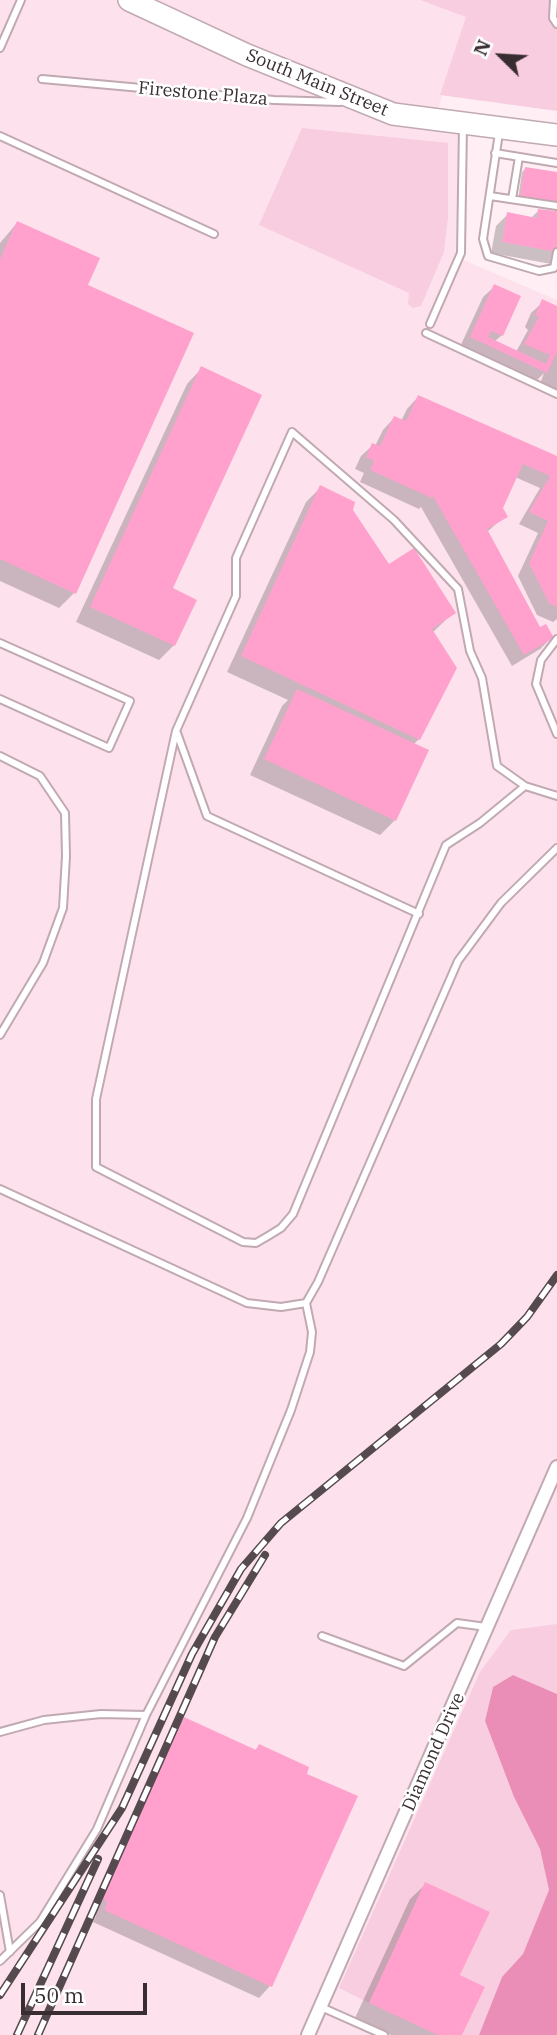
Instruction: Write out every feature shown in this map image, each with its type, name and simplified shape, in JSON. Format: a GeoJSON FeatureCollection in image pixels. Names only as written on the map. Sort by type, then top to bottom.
{"type":"FeatureCollection","features":[{"type":"Feature","properties":{"kind":"main road","name":"South Main Street"},"geometry":{"type":"LineString","coordinates":[[129,0],[247,55],[393,114],[557,135]]}},
{"type":"Feature","properties":{"kind":"street","name":"Diamond Drive"},"geometry":{"type":"LineString","coordinates":[[308,2035],[557,1466]]}},
{"type":"Feature","properties":{"kind":"lane"},"geometry":{"type":"LineString","coordinates":[[0,48],[21,0]]}},
{"type":"Feature","properties":{"kind":"lane"},"geometry":{"type":"LineString","coordinates":[[554,0],[553,18],[557,24]]}},
{"type":"Feature","properties":{"kind":"lane","name":"Firestone Plaza"},"geometry":{"type":"LineString","coordinates":[[42,79],[274,100],[364,102]]}},
{"type":"Feature","properties":{"kind":"lane"},"geometry":{"type":"LineString","coordinates":[[430,324],[461,253],[463,123]]}},
{"type":"Feature","properties":{"kind":"lane"},"geometry":{"type":"LineString","coordinates":[[500,128],[483,239],[488,256],[539,271],[554,268],[557,252]]}},
{"type":"Feature","properties":{"kind":"lane"},"geometry":{"type":"LineString","coordinates":[[0,136],[214,234]]}},
{"type":"Feature","properties":{"kind":"lane"},"geometry":{"type":"LineString","coordinates":[[495,153],[557,163]]}},
{"type":"Feature","properties":{"kind":"lane"},"geometry":{"type":"LineString","coordinates":[[512,199],[519,157]]}},
{"type":"Feature","properties":{"kind":"lane"},"geometry":{"type":"LineString","coordinates":[[541,169],[542,160]]}},
{"type":"Feature","properties":{"kind":"lane"},"geometry":{"type":"LineString","coordinates":[[490,196],[557,206]]}},
{"type":"Feature","properties":{"kind":"lane"},"geometry":{"type":"LineString","coordinates":[[426,333],[557,394]]}},
{"type":"Feature","properties":{"kind":"lane"},"geometry":{"type":"LineString","coordinates":[[525,786],[480,823],[446,845],[293,1214],[281,1228],[256,1243],[243,1242],[96,1167],[96,1099],[176,731],[236,596],[236,558],[292,432],[394,520],[458,589],[470,651],[482,678],[497,766],[525,786],[557,796]]}},
{"type":"Feature","properties":{"kind":"lane"},"geometry":{"type":"LineString","coordinates":[[557,639],[541,660],[536,684],[557,734]]}},
{"type":"Feature","properties":{"kind":"lane"},"geometry":{"type":"LineString","coordinates":[[0,643],[130,701],[109,748],[0,699]]}},
{"type":"Feature","properties":{"kind":"lane"},"geometry":{"type":"LineString","coordinates":[[176,731],[207,816],[419,914]]}},
{"type":"Feature","properties":{"kind":"lane"},"geometry":{"type":"LineString","coordinates":[[0,756],[40,776],[65,813],[63,908],[43,963],[0,1035]]}},
{"type":"Feature","properties":{"kind":"lane"},"geometry":{"type":"LineString","coordinates":[[0,1961],[40,1922],[96,1829],[146,1715],[247,1518],[291,1409],[310,1352],[312,1332],[306,1303],[318,1282],[458,961],[501,903],[557,848]]}},
{"type":"Feature","properties":{"kind":"lane"},"geometry":{"type":"LineString","coordinates":[[0,1189],[247,1303],[281,1307],[306,1303]]}},
{"type":"Feature","properties":{"kind":"lane"},"geometry":{"type":"LineString","coordinates":[[322,1636],[404,1667],[457,1623],[488,1628]]}},
{"type":"Feature","properties":{"kind":"lane"},"geometry":{"type":"LineString","coordinates":[[0,1732],[44,1720],[101,1714],[146,1715]]}},
{"type":"Feature","properties":{"kind":"lane"},"geometry":{"type":"LineString","coordinates":[[0,1895],[10,1952]]}},
{"type":"Feature","properties":{"kind":"lane"},"geometry":{"type":"LineString","coordinates":[[321,2007],[384,2035]]}},
{"type":"Feature","properties":{"kind":"shaded area"},"geometry":{"type":"Polygon","coordinates":[[[0,0],[420,0],[467,17],[435,119],[463,123],[459,258],[557,300],[557,2035],[0,2035],[0,0]]]}},
{"type":"Feature","properties":{"kind":"shaded area"},"geometry":{"type":"Polygon","coordinates":[[[420,0],[557,0],[557,111],[440,95],[466,17],[420,0]]]}},
{"type":"Feature","properties":{"kind":"shaded area"},"geometry":{"type":"Polygon","coordinates":[[[302,128],[448,143],[448,217],[444,252],[421,306],[413,308],[408,304],[409,293],[259,225],[302,128]]]}},
{"type":"Feature","properties":{"kind":"shaded area"},"geometry":{"type":"Polygon","coordinates":[[[557,1624],[557,1694],[513,1675],[493,1687],[485,1721],[514,1797],[540,1849],[549,1890],[523,1954],[502,1977],[479,2035],[462,2035],[485,1987],[460,1975],[490,1912],[425,1883],[369,2003],[339,1988],[480,1672],[511,1630],[557,1624]]]}},
{"type":"Feature","properties":{"kind":"shaded area"},"geometry":{"type":"Polygon","coordinates":[[[513,1675],[557,1694],[557,2035],[479,2035],[502,1977],[523,1954],[549,1890],[540,1849],[514,1797],[485,1721],[493,1687],[513,1675]]]}},
{"type":"Feature","properties":{"kind":"building"},"geometry":{"type":"Polygon","coordinates":[[[525,167],[557,172],[557,203],[520,197],[525,167]]]}},
{"type":"Feature","properties":{"kind":"building"},"geometry":{"type":"Polygon","coordinates":[[[538,209],[557,211],[557,252],[502,242],[507,212],[537,218],[538,209]]]}},
{"type":"Feature","properties":{"kind":"building"},"geometry":{"type":"Polygon","coordinates":[[[17,221],[100,258],[88,285],[194,333],[76,594],[0,559],[0,259],[17,221]]]}},
{"type":"Feature","properties":{"kind":"building"},"geometry":{"type":"Polygon","coordinates":[[[494,284],[521,296],[503,336],[491,331],[488,337],[546,364],[550,355],[524,344],[539,317],[535,315],[542,299],[557,306],[557,352],[547,373],[470,337],[494,284]]]}},
{"type":"Feature","properties":{"kind":"building"},"geometry":{"type":"Polygon","coordinates":[[[201,366],[262,395],[173,588],[197,600],[175,646],[90,607],[201,366]]]}},
{"type":"Feature","properties":{"kind":"building"},"geometry":{"type":"Polygon","coordinates":[[[418,395],[557,456],[557,607],[549,603],[529,563],[548,521],[529,512],[550,476],[523,464],[503,508],[508,517],[487,529],[540,627],[546,624],[554,638],[524,655],[433,496],[432,498],[370,470],[374,461],[366,457],[372,443],[380,446],[394,416],[406,421],[418,395]]]}},
{"type":"Feature","properties":{"kind":"building"},"geometry":{"type":"Polygon","coordinates":[[[320,485],[355,502],[353,510],[389,564],[414,548],[456,613],[432,629],[457,668],[420,740],[241,656],[320,485]]]}},
{"type":"Feature","properties":{"kind":"building"},"geometry":{"type":"Polygon","coordinates":[[[297,689],[429,750],[396,821],[264,759],[297,689]]]}},
{"type":"Feature","properties":{"kind":"building"},"geometry":{"type":"Polygon","coordinates":[[[184,1717],[256,1750],[259,1744],[309,1767],[307,1774],[358,1796],[272,1987],[104,1910],[107,1904],[102,1896],[184,1717]]]}},
{"type":"Feature","properties":{"kind":"building"},"geometry":{"type":"Polygon","coordinates":[[[425,1882],[490,1912],[460,1975],[485,1987],[462,2035],[438,2035],[369,2003],[425,1882]]]}},
{"type":"Feature","properties":{"kind":"railway"},"geometry":{"type":"LineString","coordinates":[[0,1995],[122,1808],[192,1654],[241,1569],[281,1523],[501,1344],[527,1317],[557,1275]]}},
{"type":"Feature","properties":{"kind":"railway"},"geometry":{"type":"LineString","coordinates":[[38,2035],[215,1637],[265,1555]]}},
{"type":"Feature","properties":{"kind":"railway"},"geometry":{"type":"LineString","coordinates":[[17,2035],[98,1859]]}}]}
